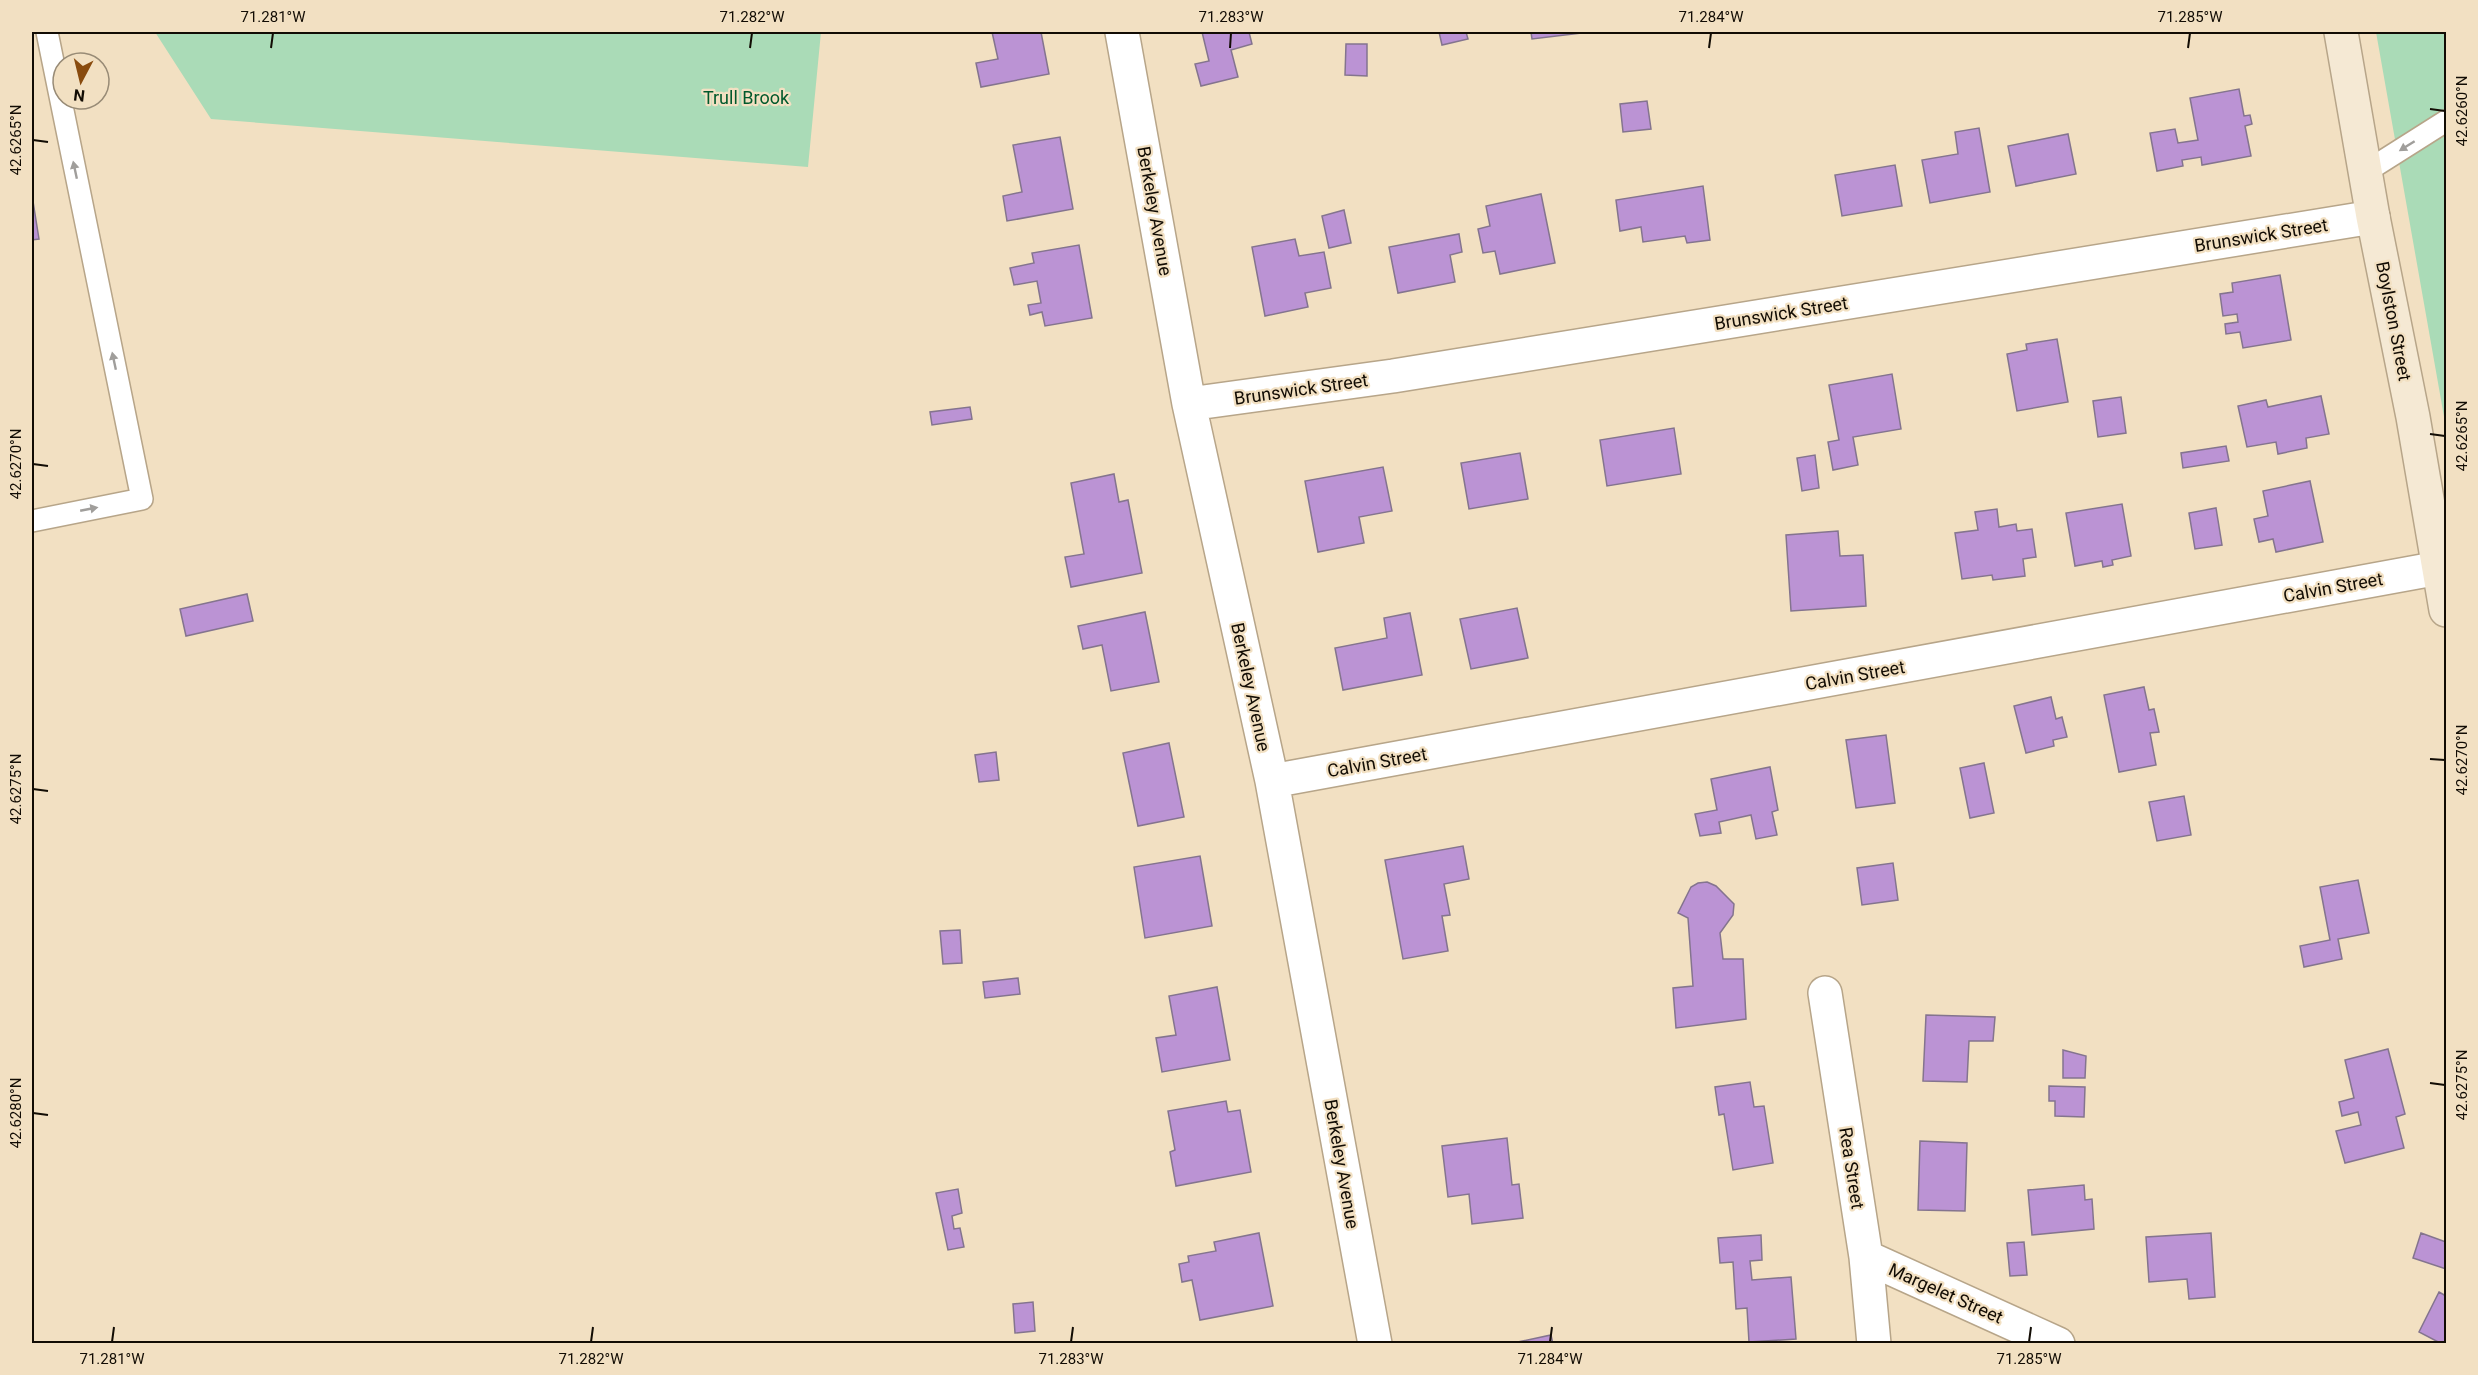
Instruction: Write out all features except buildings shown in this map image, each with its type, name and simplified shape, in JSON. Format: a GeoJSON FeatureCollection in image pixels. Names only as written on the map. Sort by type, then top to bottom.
{"type":"FeatureCollection","features":[{"type":"Feature","properties":{"kind":"main road","name":"Boylston Street"},"geometry":{"type":"LineString","coordinates":[[2341,32],[2367,171],[2373,217],[2413,417],[2446,610]]}},
{"type":"Feature","properties":{"kind":"street","name":"Berkeley Avenue"},"geometry":{"type":"LineString","coordinates":[[1122,32],[1189,404],[1272,781],[1375,1344]]}},
{"type":"Feature","properties":{"kind":"street","name":"Brunswick Street"},"geometry":{"type":"LineString","coordinates":[[1189,404],[1393,376],[2373,217]]}},
{"type":"Feature","properties":{"kind":"street","name":"Calvin Street"},"geometry":{"type":"LineString","coordinates":[[1272,781],[2439,568]]}},
{"type":"Feature","properties":{"kind":"street","name":"Rea Street"},"geometry":{"type":"LineString","coordinates":[[1825,993],[1866,1257],[1874,1344]]}},
{"type":"Feature","properties":{"kind":"street","name":"Margelet Street"},"geometry":{"type":"LineString","coordinates":[[1866,1257],[2058,1344]]}},
{"type":"Feature","properties":{"kind":"lane"},"geometry":{"type":"LineString","coordinates":[[32,521],[142,499],[47,32]]}},
{"type":"Feature","properties":{"kind":"lane"},"geometry":{"type":"LineString","coordinates":[[2367,171],[2446,121]]}},
{"type":"Feature","properties":{"kind":"green space","name":"Trull Brook"},"geometry":{"type":"Polygon","coordinates":[[[155,32],[821,32],[808,167],[211,119],[155,32]]]}},
{"type":"Feature","properties":{"kind":"green space"},"geometry":{"type":"Polygon","coordinates":[[[2376,32],[2446,32],[2446,428],[2376,32]]]}}]}
